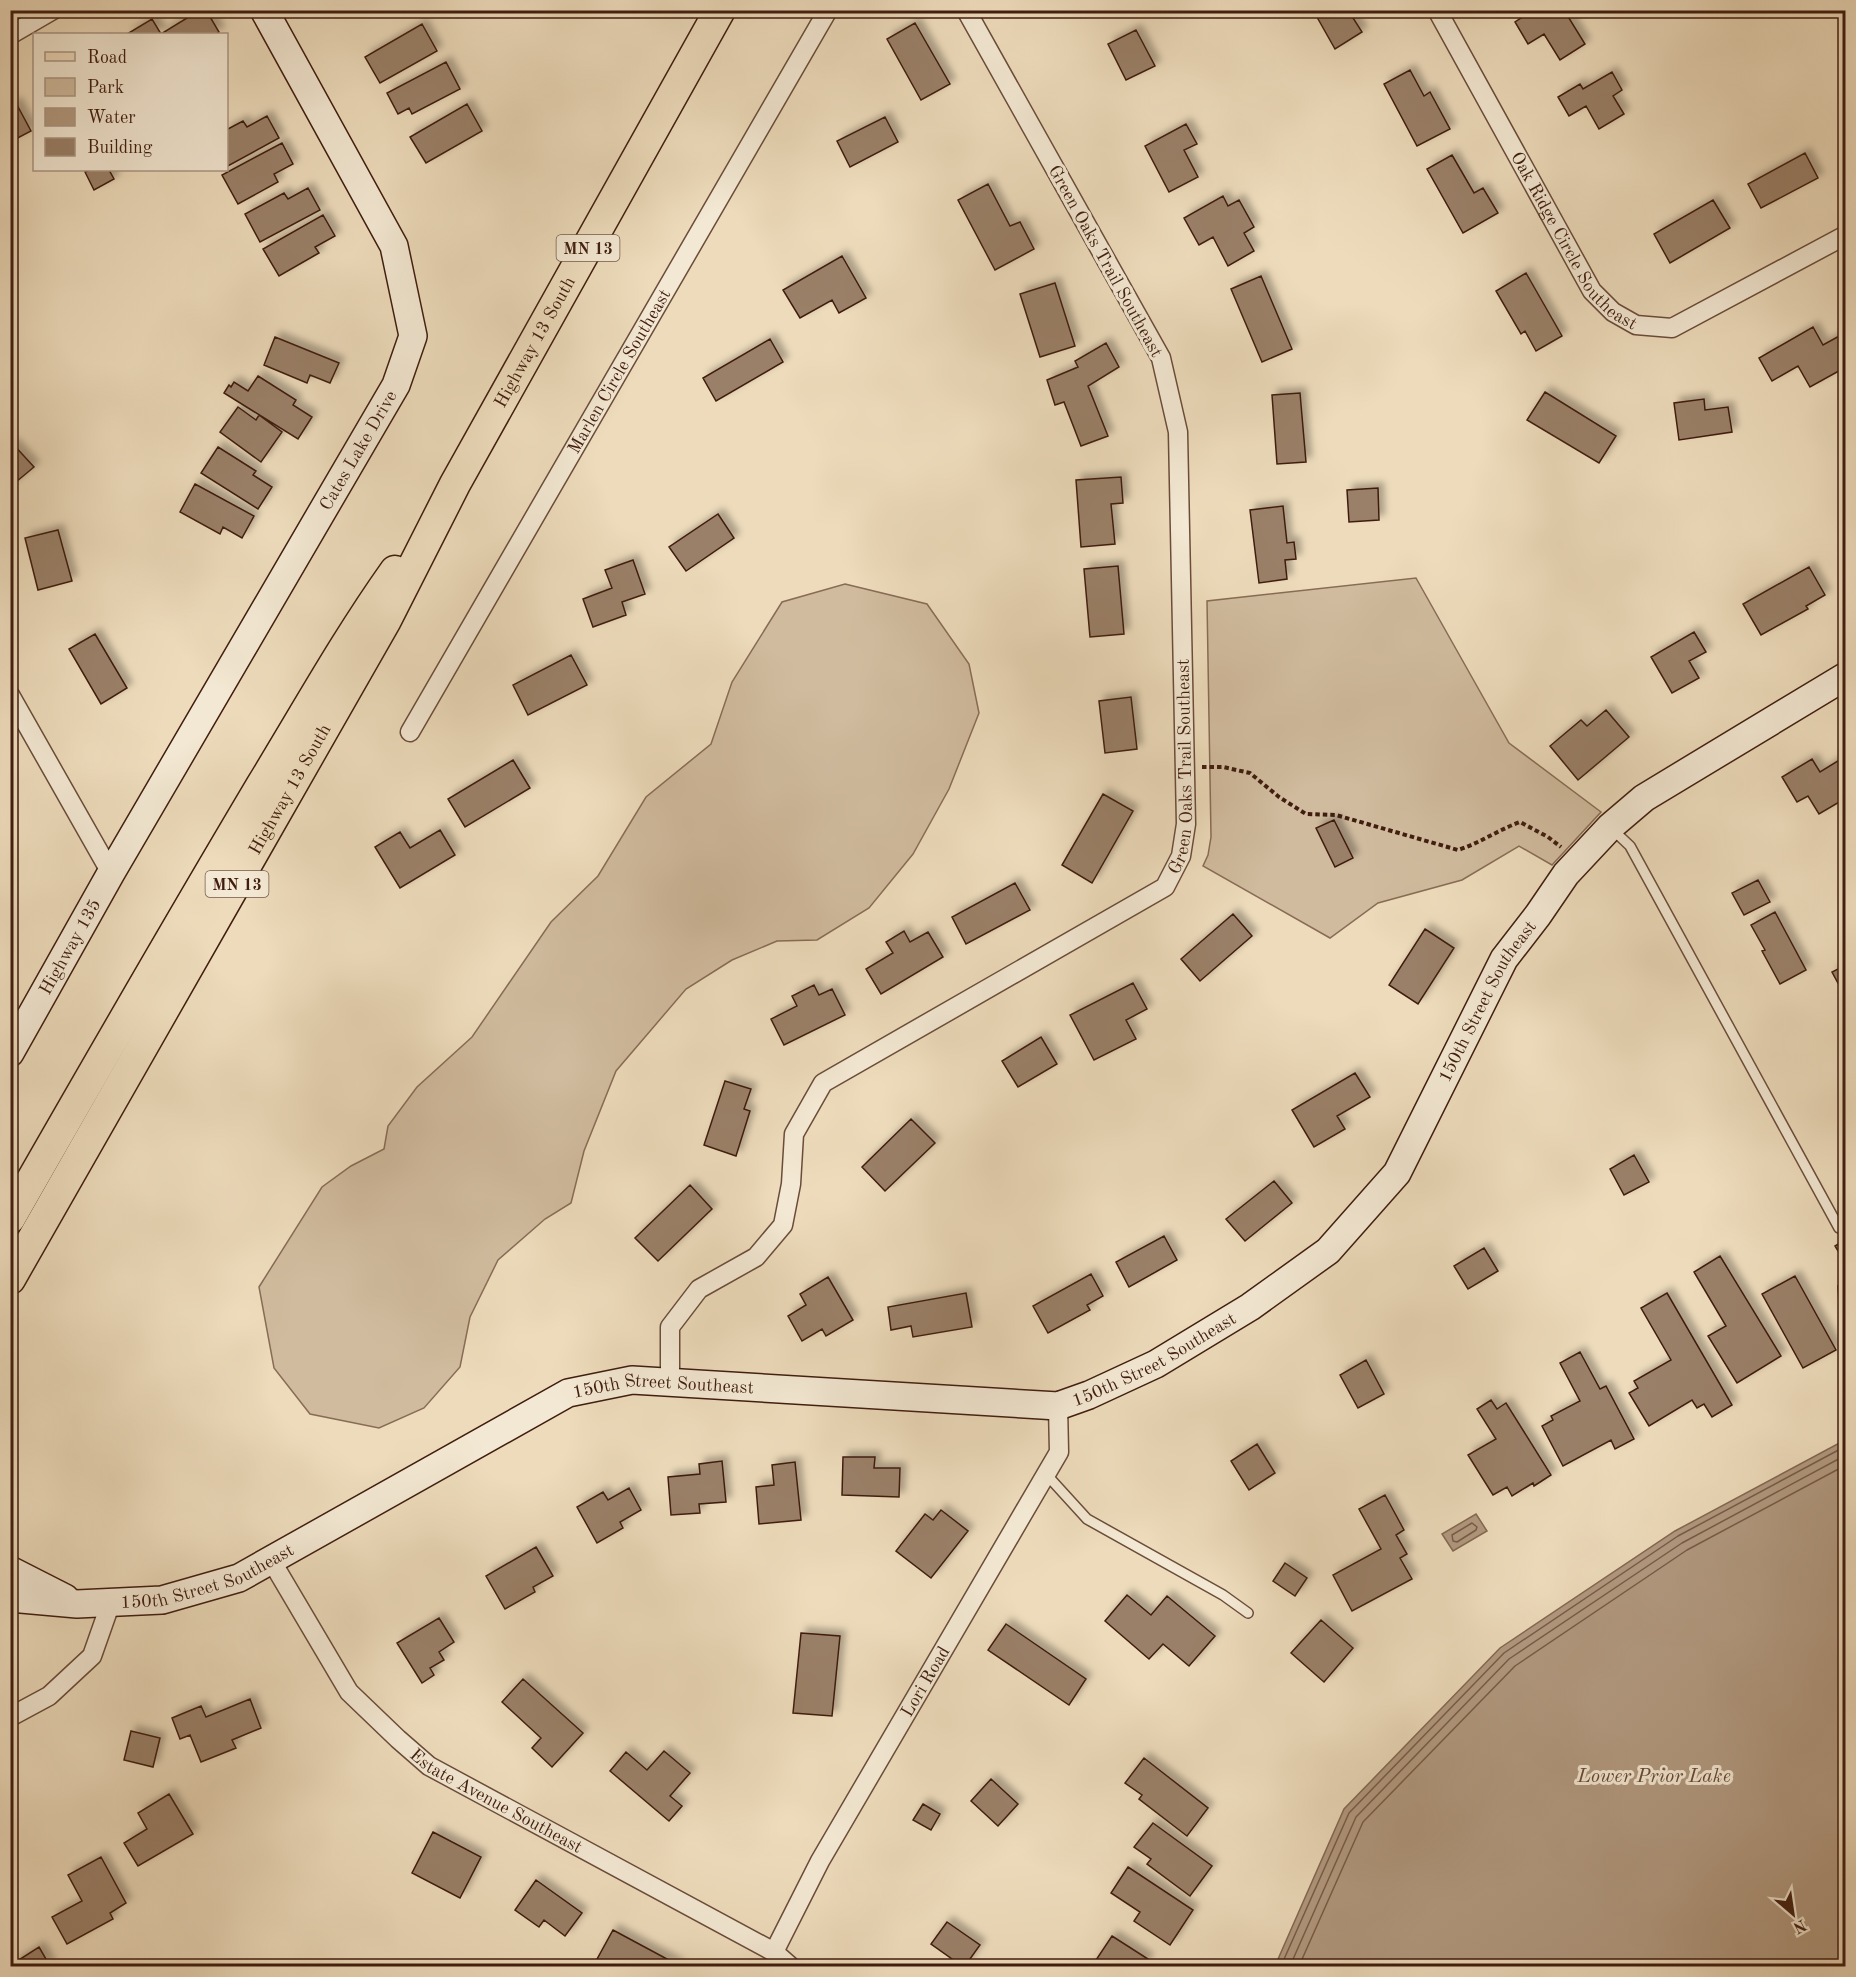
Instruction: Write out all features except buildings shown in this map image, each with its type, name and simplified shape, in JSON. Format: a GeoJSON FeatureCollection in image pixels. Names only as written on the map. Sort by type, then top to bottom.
{"type":"FeatureCollection","features":[{"type":"Feature","properties":{"kind":"main road","name":"Highway 13 South"},"geometry":{"type":"LineString","coordinates":[[10,1279],[381,631],[455,484],[720,10]]}},
{"type":"Feature","properties":{"kind":"main road","name":"Highway 13 South"},"geometry":{"type":"LineString","coordinates":[[10,1218],[111,1040],[368,608],[455,484]]}},
{"type":"Feature","properties":{"kind":"street"},"geometry":{"type":"LineString","coordinates":[[10,35],[53,10]]}},
{"type":"Feature","properties":{"kind":"street","name":"Cates Lake Drive"},"geometry":{"type":"LineString","coordinates":[[111,873],[396,386],[412,336],[394,246],[264,10]]}},
{"type":"Feature","properties":{"kind":"street","name":"Marlen Circle Southeast"},"geometry":{"type":"LineString","coordinates":[[410,732],[828,10]]}},
{"type":"Feature","properties":{"kind":"street","name":"Green Oaks Trail Southeast"},"geometry":{"type":"LineString","coordinates":[[670,1383],[670,1327],[699,1289],[756,1257],[783,1225],[791,1184],[794,1134],[824,1083],[1165,887],[1181,856],[1186,824],[1178,432],[1161,358],[966,10]]}},
{"type":"Feature","properties":{"kind":"street","name":"Oak Ridge Circle Southeast"},"geometry":{"type":"LineString","coordinates":[[1437,10],[1592,291],[1613,312],[1636,325],[1672,328],[1845,235]]}},
{"type":"Feature","properties":{"kind":"street","name":"150th Street Southeast"},"geometry":{"type":"LineString","coordinates":[[10,1598],[77,1604],[162,1600],[240,1578],[568,1393],[632,1380],[1058,1406],[1089,1395],[1156,1364],[1250,1307],[1328,1251],[1397,1173],[1504,959],[1566,874],[1610,827],[1644,798],[1845,678]]}},
{"type":"Feature","properties":{"kind":"street"},"geometry":{"type":"LineString","coordinates":[[10,695],[111,873]]}},
{"type":"Feature","properties":{"kind":"street","name":"Highway 135"},"geometry":{"type":"LineString","coordinates":[[10,1053],[111,873]]}},
{"type":"Feature","properties":{"kind":"street","name":"Lori Road"},"geometry":{"type":"LineString","coordinates":[[774,1952],[820,1861],[1059,1452],[1058,1406]]}},
{"type":"Feature","properties":{"kind":"street","name":"Estate Avenue Southeast"},"geometry":{"type":"LineString","coordinates":[[271,1560],[349,1692],[429,1766],[774,1952],[790,1966]]}},
{"type":"Feature","properties":{"kind":"street"},"geometry":{"type":"LineString","coordinates":[[10,1570],[77,1604]]}},
{"type":"Feature","properties":{"kind":"street"},"geometry":{"type":"LineString","coordinates":[[10,1717],[49,1696],[92,1656],[111,1602]]}},
{"type":"Feature","properties":{"kind":"lane"},"geometry":{"type":"LineString","coordinates":[[1610,827],[1630,846],[1839,1228]]}},
{"type":"Feature","properties":{"kind":"lane"},"geometry":{"type":"LineString","coordinates":[[1046,1474],[1087,1519],[1222,1595],[1248,1613]]}},
{"type":"Feature","properties":{"kind":"path"},"geometry":{"type":"LineString","coordinates":[[1185,767],[1223,767],[1250,773],[1279,797],[1306,814],[1336,815],[1458,850],[1520,822],[1548,837],[1578,861]]}},
{"type":"Feature","properties":{"kind":"green space"},"geometry":{"type":"Polygon","coordinates":[[[1416,578],[1509,743],[1601,812],[1552,865],[1519,846],[1462,880],[1378,903],[1330,938],[1203,866],[1208,855],[1211,837],[1207,601],[1416,578]]]}},
{"type":"Feature","properties":{"kind":"green space"},"geometry":{"type":"Polygon","coordinates":[[[845,584],[927,604],[969,664],[979,713],[949,789],[913,854],[869,908],[817,940],[777,941],[732,960],[686,989],[616,1071],[584,1151],[571,1203],[545,1219],[498,1260],[470,1317],[460,1367],[424,1408],[379,1428],[310,1414],[274,1368],[259,1287],[322,1187],[351,1166],[384,1149],[388,1126],[417,1087],[472,1037],[551,922],[598,876],[646,797],[711,744],[732,682],[782,602],[845,584]]]}},
{"type":"Feature","properties":{"kind":"water","name":"Lower Prior Lake"},"geometry":{"type":"Polygon","coordinates":[[[1845,1440],[1845,1966],[1275,1966],[1344,1809],[1500,1648],[1675,1531],[1845,1440]]]}},
{"type":"Feature","properties":{"kind":"water"},"geometry":{"type":"Polygon","coordinates":[[[1476,1514],[1487,1531],[1453,1551],[1442,1534],[1476,1514]]]}}]}
